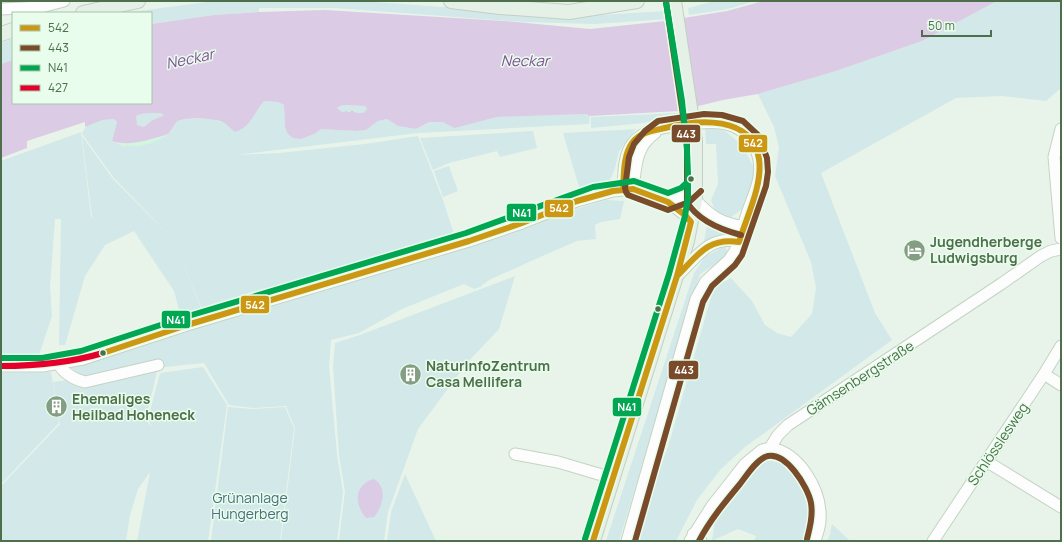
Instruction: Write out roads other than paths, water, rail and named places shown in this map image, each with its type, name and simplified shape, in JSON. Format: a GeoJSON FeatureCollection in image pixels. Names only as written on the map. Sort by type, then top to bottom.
{"type":"FeatureCollection","features":[{"type":"Feature","properties":{"kind":"main road"},"geometry":{"type":"LineString","coordinates":[[88,12],[138,1]]}},
{"type":"Feature","properties":{"kind":"main road"},"geometry":{"type":"LineString","coordinates":[[450,1],[500,7],[570,12],[636,1]]}},
{"type":"Feature","properties":{"kind":"main road"},"geometry":{"type":"LineString","coordinates":[[593,541],[684,253],[696,200],[695,141],[674,1]]}},
{"type":"Feature","properties":{"kind":"main road"},"geometry":{"type":"LineString","coordinates":[[1,34],[12,30]]}},
{"type":"Feature","properties":{"kind":"street"},"geometry":{"type":"LineString","coordinates":[[1,9],[18,4],[41,6],[64,1]]}},
{"type":"Feature","properties":{"kind":"street"},"geometry":{"type":"LineString","coordinates":[[628,189],[625,162],[629,149],[640,135],[647,132],[704,122],[730,125],[739,128],[752,141],[759,159],[760,172],[758,183],[739,242],[731,258],[706,281],[696,299],[628,541]]}},
{"type":"Feature","properties":{"kind":"street"},"geometry":{"type":"LineString","coordinates":[[1061,129],[1054,157],[1061,238]]}},
{"type":"Feature","properties":{"kind":"street"},"geometry":{"type":"LineString","coordinates":[[668,202],[684,195],[696,185]]}},
{"type":"Feature","properties":{"kind":"street"},"geometry":{"type":"LineString","coordinates":[[1,366],[43,366],[83,359],[187,325],[469,241],[522,223],[577,201],[628,189],[668,202],[685,215],[691,222]]}},
{"type":"Feature","properties":{"kind":"street"},"geometry":{"type":"LineString","coordinates":[[696,200],[706,211],[719,221],[743,227]]}},
{"type":"Feature","properties":{"kind":"street"},"geometry":{"type":"LineString","coordinates":[[677,276],[712,243],[723,240],[739,242]]}},
{"type":"Feature","properties":{"kind":"street","name":"Gämsenbergstraße"},"geometry":{"type":"LineString","coordinates":[[695,539],[712,506],[745,464],[762,450],[770,448],[778,435],[788,425],[1041,256],[1061,248]]}},
{"type":"Feature","properties":{"kind":"street","name":"Schlösslesweg"},"geometry":{"type":"LineString","coordinates":[[933,541],[1061,346]]}},
{"type":"Feature","properties":{"kind":"street"},"geometry":{"type":"LineString","coordinates":[[58,363],[62,369],[74,379],[85,382],[158,365]]}},
{"type":"Feature","properties":{"kind":"street"},"geometry":{"type":"LineString","coordinates":[[1044,374],[1061,385]]}},
{"type":"Feature","properties":{"kind":"street"},"geometry":{"type":"LineString","coordinates":[[770,448],[778,449],[787,453],[809,477],[816,490],[819,501],[820,521],[815,541]]}},
{"type":"Feature","properties":{"kind":"street"},"geometry":{"type":"LineString","coordinates":[[515,454],[538,460],[558,462],[612,478]]}},
{"type":"Feature","properties":{"kind":"street"},"geometry":{"type":"LineString","coordinates":[[986,461],[1061,508]]}},
{"type":"Feature","properties":{"kind":"water","name":"Neckar"},"geometry":{"type":"Polygon","coordinates":[[[763,1],[997,1],[922,41],[836,71],[758,94],[723,100],[678,111],[590,116],[586,114],[497,117],[454,128],[443,122],[429,122],[416,129],[398,126],[387,119],[378,121],[366,130],[356,131],[321,129],[314,134],[301,139],[293,138],[288,134],[285,127],[284,105],[278,102],[264,101],[249,123],[235,132],[219,121],[207,119],[187,119],[178,121],[168,134],[140,142],[118,143],[112,141],[117,122],[114,119],[102,120],[85,127],[85,122],[27,141],[27,148],[1,158],[1,64],[12,60],[12,104],[152,104],[152,24],[214,15],[325,10],[504,21],[590,29],[665,21],[727,11],[763,1]],[[342,105],[337,108],[342,112],[349,112],[352,110],[357,113],[363,113],[367,109],[365,106],[342,105]],[[160,113],[141,114],[136,116],[137,125],[144,127],[151,121],[164,115],[160,113]]]}},
{"type":"Feature","properties":{"kind":"water"},"geometry":{"type":"Polygon","coordinates":[[[374,479],[381,487],[383,492],[382,503],[374,517],[366,518],[359,507],[358,495],[363,485],[374,479]]]}},
{"type":"Feature","properties":{"kind":"place","name":"Jugendherberge Ludwigsburg"},"geometry":{"type":"Point","coordinates":[915,250]}},
{"type":"Feature","properties":{"kind":"place","name":"NaturInfoZentrum Casa Mellifera"},"geometry":{"type":"Point","coordinates":[411,374]}},
{"type":"Feature","properties":{"kind":"place","name":"Ehemaliges Heilbad Hoheneck"},"geometry":{"type":"Point","coordinates":[56,407]}},
{"type":"Feature","properties":{"kind":"park label","name":"Grünanlage Hungerberg"},"geometry":{"type":"Point","coordinates":[250,506]}}]}
